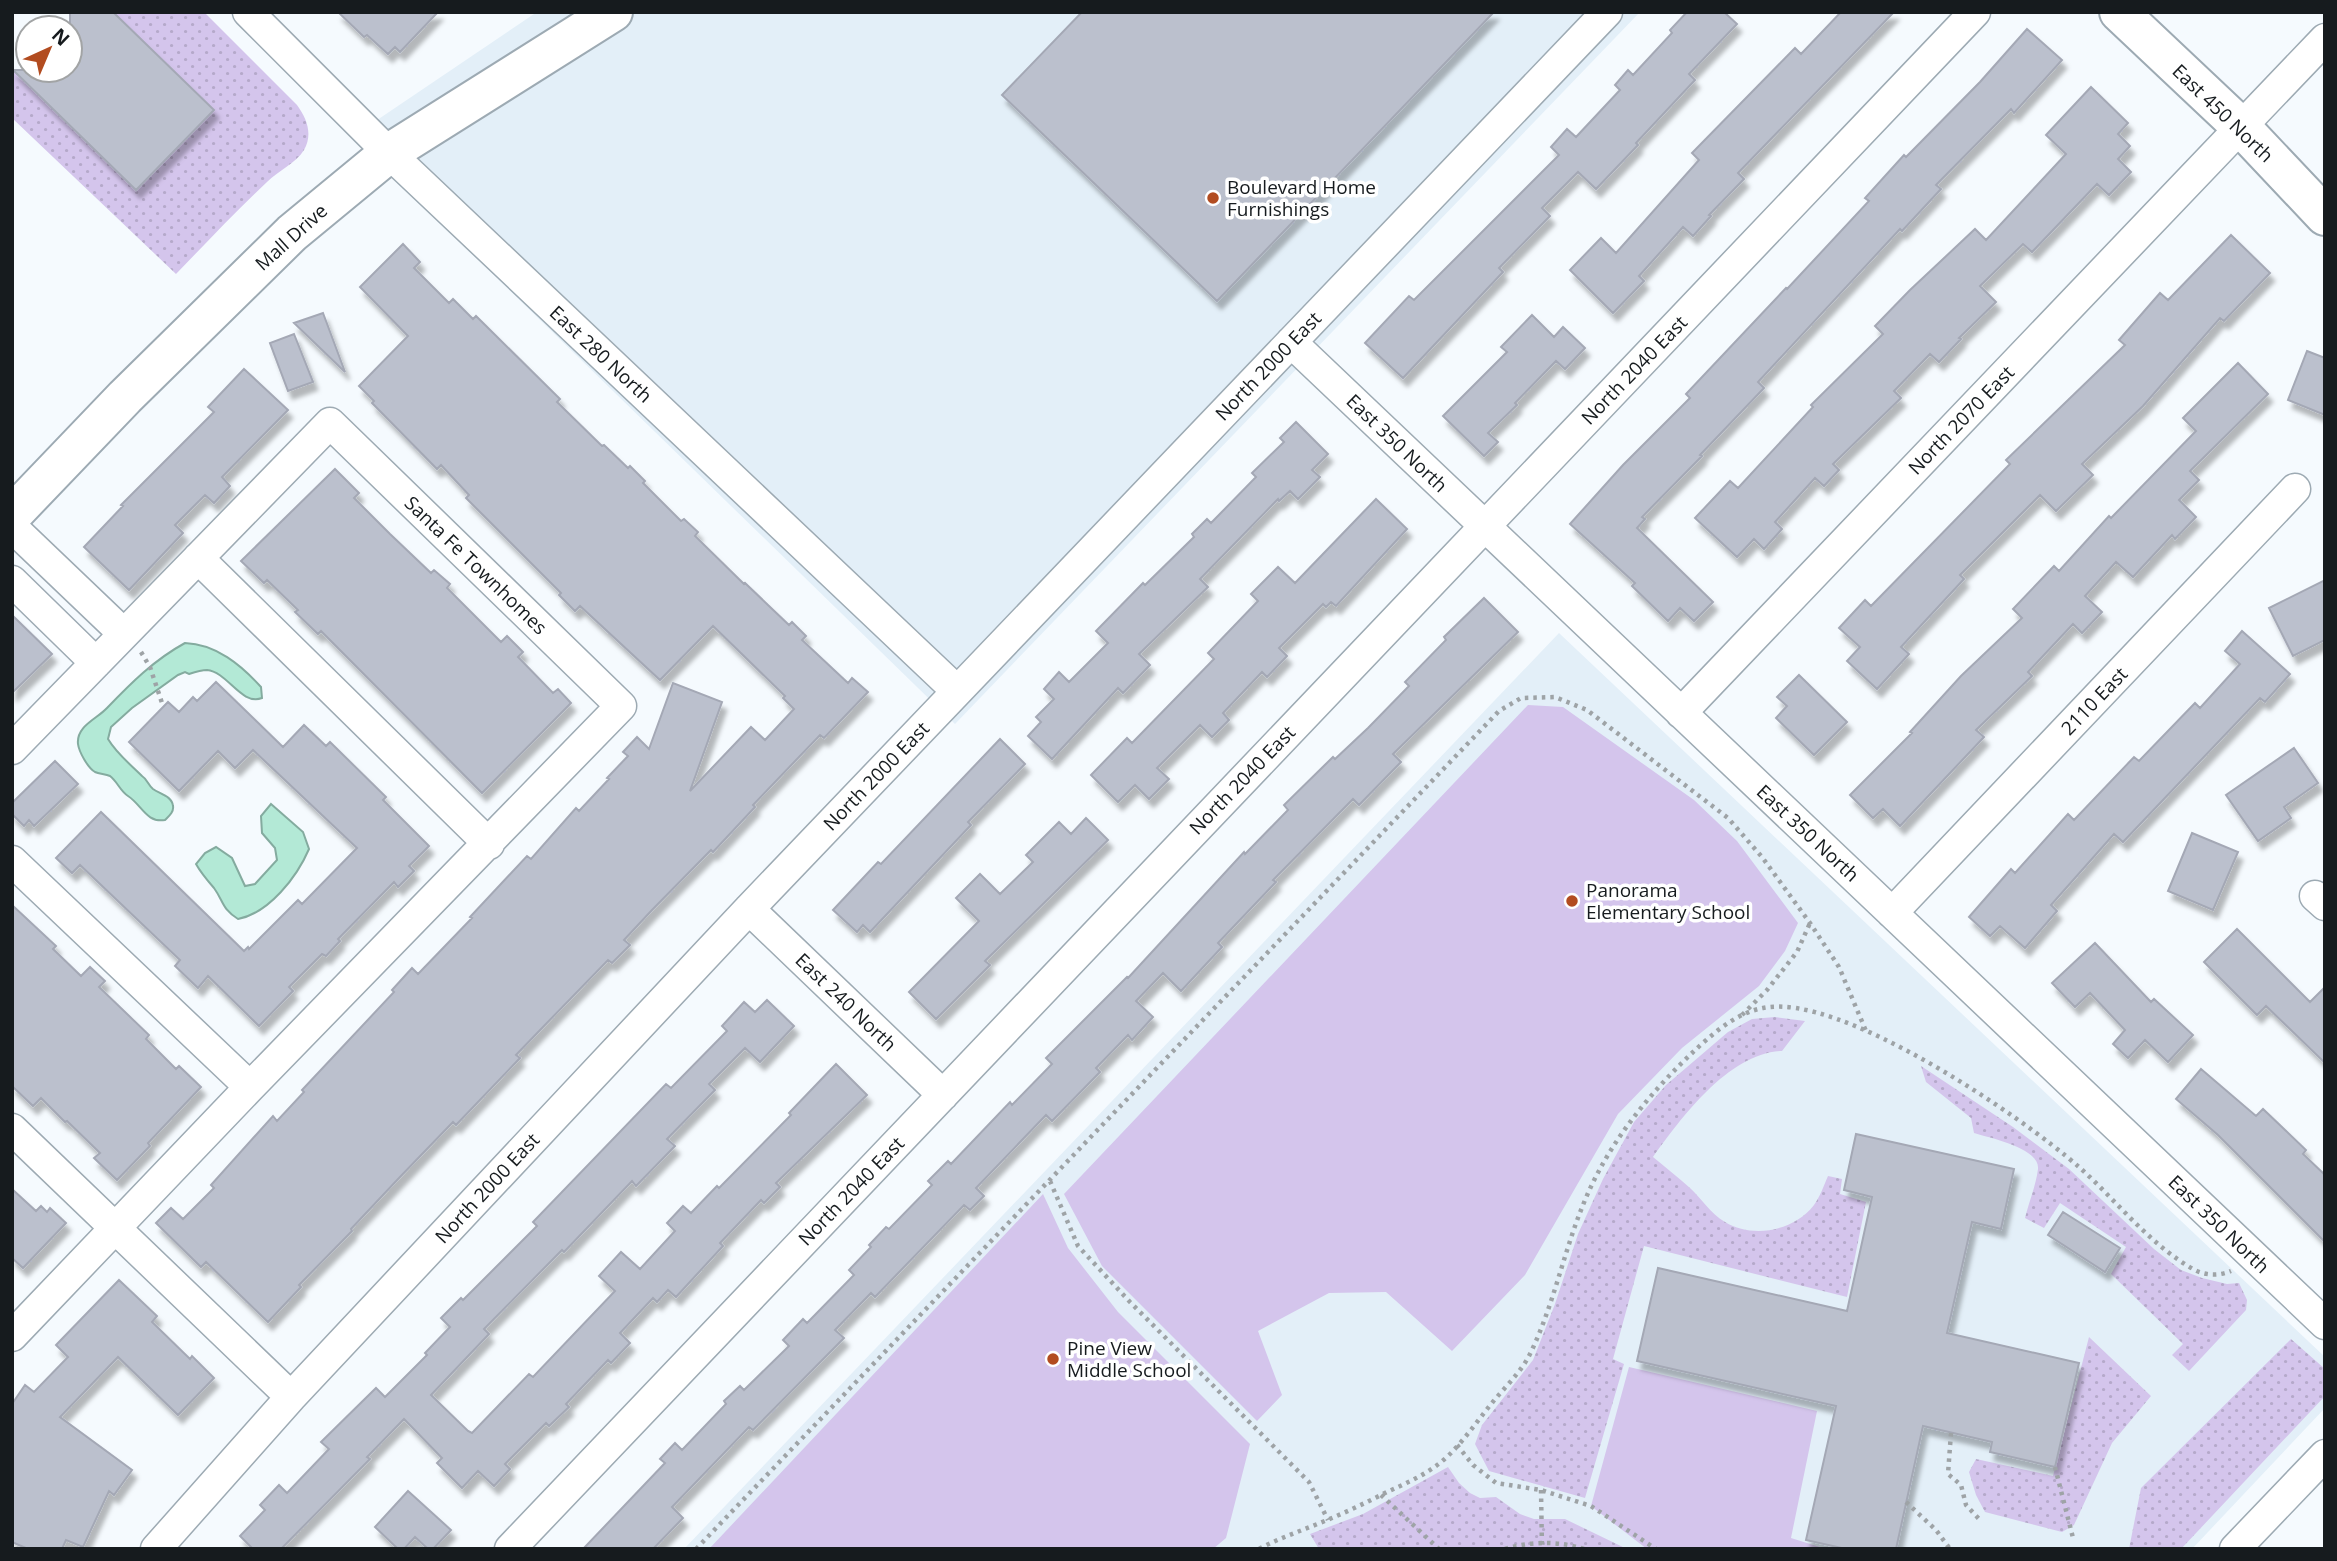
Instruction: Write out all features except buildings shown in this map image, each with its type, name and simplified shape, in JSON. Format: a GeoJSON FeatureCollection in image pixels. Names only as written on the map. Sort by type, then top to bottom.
{"type":"FeatureCollection","features":[{"type":"Feature","properties":{"kind":"main road","name":"Mall Drive"},"geometry":{"type":"LineString","coordinates":[[12,514],[125,397],[292,233],[389,153],[613,12]]}},
{"type":"Feature","properties":{"kind":"main road","name":"East 450 North"},"geometry":{"type":"LineString","coordinates":[[2119,12],[2241,127],[2325,216]]}},
{"type":"Feature","properties":{"kind":"street","name":"East 280 North"},"geometry":{"type":"LineString","coordinates":[[248,12],[389,153],[957,691]]}},
{"type":"Feature","properties":{"kind":"street","name":"North 2000 East"},"geometry":{"type":"LineString","coordinates":[[156,1549],[291,1397],[749,909],[1607,12]]}},
{"type":"Feature","properties":{"kind":"street","name":"North 2040 East"},"geometry":{"type":"LineString","coordinates":[[510,1549],[1975,12]]}},
{"type":"Feature","properties":{"kind":"street","name":"North 2070 East"},"geometry":{"type":"LineString","coordinates":[[1681,713],[2325,39]]}},
{"type":"Feature","properties":{"kind":"street","name":"East 350 North"},"geometry":{"type":"LineString","coordinates":[[1291,342],[2325,1324]]}},
{"type":"Feature","properties":{"kind":"street","name":"Santa Fe Townhomes"},"geometry":{"type":"LineString","coordinates":[[198,558],[330,423],[621,706],[489,844]]}},
{"type":"Feature","properties":{"kind":"street","name":"2110 East"},"geometry":{"type":"LineString","coordinates":[[1892,913],[2295,489]]}},
{"type":"Feature","properties":{"kind":"street"},"geometry":{"type":"LineString","coordinates":[[12,527],[131,641]]}},
{"type":"Feature","properties":{"kind":"street"},"geometry":{"type":"LineString","coordinates":[[12,750],[96,663],[131,641],[198,558],[489,844],[250,1087],[12,1336]]}},
{"type":"Feature","properties":{"kind":"street"},"geometry":{"type":"LineString","coordinates":[[12,581],[96,663]]}},
{"type":"Feature","properties":{"kind":"street"},"geometry":{"type":"LineString","coordinates":[[12,861],[250,1087]]}},
{"type":"Feature","properties":{"kind":"street","name":"East 240 North"},"geometry":{"type":"LineString","coordinates":[[749,909],[943,1095]]}},
{"type":"Feature","properties":{"kind":"street"},"geometry":{"type":"LineString","coordinates":[[12,1129],[291,1397]]}},
{"type":"Feature","properties":{"kind":"street"},"geometry":{"type":"LineString","coordinates":[[2235,1549],[2325,1455]]}},
{"type":"Feature","properties":{"kind":"path"},"geometry":{"type":"LineString","coordinates":[[131,641],[150,667],[163,706]]}},
{"type":"Feature","properties":{"kind":"path"},"geometry":{"type":"LineString","coordinates":[[696,1549],[1499,711],[1521,698],[1555,697],[1587,710],[1728,818],[1762,857],[1839,967],[1866,1031]]}},
{"type":"Feature","properties":{"kind":"path"},"geometry":{"type":"LineString","coordinates":[[1739,1018],[1767,990],[1797,952],[1810,923]]}},
{"type":"Feature","properties":{"kind":"path"},"geometry":{"type":"LineString","coordinates":[[1259,1549],[1421,1476],[1449,1455],[1527,1360],[1539,1335],[1584,1203],[1613,1147],[1636,1112],[1667,1077],[1712,1034],[1763,1008],[1789,1008],[1820,1013],[1866,1031],[1951,1076],[2027,1125],[2079,1167],[2154,1240],[2178,1259],[2197,1272],[2220,1276],[2232,1271]]}},
{"type":"Feature","properties":{"kind":"path"},"geometry":{"type":"LineString","coordinates":[[1050,1180],[1078,1245],[1309,1482],[1328,1520]]}},
{"type":"Feature","properties":{"kind":"path"},"geometry":{"type":"LineString","coordinates":[[1951,1433],[1948,1474],[1961,1485],[1966,1505],[1979,1519]]}},
{"type":"Feature","properties":{"kind":"path"},"geometry":{"type":"LineString","coordinates":[[1457,1445],[1473,1465],[1496,1483],[1541,1490],[1591,1506],[1656,1549]]}},
{"type":"Feature","properties":{"kind":"path"},"geometry":{"type":"LineString","coordinates":[[2055,1467],[2073,1538]]}},
{"type":"Feature","properties":{"kind":"path"},"geometry":{"type":"LineString","coordinates":[[1541,1490],[1542,1546]]}},
{"type":"Feature","properties":{"kind":"path"},"geometry":{"type":"LineString","coordinates":[[1381,1495],[1439,1549]]}},
{"type":"Feature","properties":{"kind":"path"},"geometry":{"type":"LineString","coordinates":[[1906,1502],[1937,1530],[1950,1549]]}},
{"type":"Feature","properties":{"kind":"path"},"geometry":{"type":"LineString","coordinates":[[1505,1549],[1516,1545],[1568,1544],[1584,1549]]}},
{"type":"Feature","properties":{"kind":"shaded area"},"geometry":{"type":"Polygon","coordinates":[[[113,12],[204,12],[297,105],[308,127],[308,138],[301,155],[255,193],[176,274],[12,118],[12,69],[14,84],[28,84],[136,189],[113,12]]]}},
{"type":"Feature","properties":{"kind":"shaded area"},"geometry":{"type":"Polygon","coordinates":[[[537,12],[1640,12],[955,724],[352,137],[537,12]]]}},
{"type":"Feature","properties":{"kind":"shaded area","name":"Panorama Elementary School"},"geometry":{"type":"Polygon","coordinates":[[[1559,633],[2325,1357],[2325,1408],[2192,1549],[684,1549],[1559,633]]]}},
{"type":"Feature","properties":{"kind":"shaded area"},"geometry":{"type":"Polygon","coordinates":[[[185,643],[207,647],[227,657],[261,687],[262,698],[248,697],[215,672],[185,672],[132,708],[111,727],[108,739],[115,749],[151,787],[172,803],[171,814],[165,820],[159,820],[153,819],[145,812],[110,776],[92,770],[80,751],[78,738],[88,723],[143,673],[185,643]]]}},
{"type":"Feature","properties":{"kind":"shaded area"},"geometry":{"type":"Polygon","coordinates":[[[1528,705],[1563,707],[1694,800],[1737,841],[1798,923],[1785,951],[1759,986],[1682,1048],[1618,1114],[1525,1275],[1452,1351],[1386,1292],[1329,1293],[1258,1331],[1282,1395],[1257,1421],[1102,1266],[1064,1194],[1528,705]]]}},
{"type":"Feature","properties":{"kind":"shaded area"},"geometry":{"type":"Polygon","coordinates":[[[271,804],[303,832],[309,849],[297,871],[271,902],[238,919],[226,908],[196,864],[205,853],[216,847],[232,858],[245,886],[255,884],[277,860],[275,848],[262,833],[261,816],[271,804]]]}},
{"type":"Feature","properties":{"kind":"shaded area"},"geometry":{"type":"Polygon","coordinates":[[[1775,1017],[1805,1021],[1782,1051],[1762,1054],[1744,1063],[1708,1090],[1653,1157],[1725,1222],[1748,1230],[1772,1230],[1796,1221],[1814,1205],[1828,1176],[1842,1179],[1840,1194],[1866,1202],[1847,1297],[1644,1246],[1613,1359],[1624,1364],[1585,1498],[1489,1471],[1475,1444],[1482,1425],[1533,1360],[1578,1234],[1603,1179],[1634,1122],[1666,1085],[1728,1032],[1752,1019],[1775,1017]]]}},
{"type":"Feature","properties":{"kind":"shaded area"},"geometry":{"type":"Polygon","coordinates":[[[1921,1066],[2013,1127],[2069,1169],[2154,1249],[2181,1270],[2227,1284],[2239,1283],[2247,1300],[2246,1310],[2189,1371],[2172,1355],[2183,1344],[2111,1274],[2126,1247],[2060,1203],[2044,1228],[2025,1218],[2037,1175],[2036,1162],[2031,1155],[2013,1145],[1974,1133],[1971,1118],[1926,1082],[1921,1066]]]}},
{"type":"Feature","properties":{"kind":"shaded area","name":"Pine View Middle School"},"geometry":{"type":"Polygon","coordinates":[[[1043,1194],[1068,1248],[1118,1312],[1250,1444],[1226,1538],[1213,1549],[709,1549],[1043,1194]]]}},
{"type":"Feature","properties":{"kind":"shaded area"},"geometry":{"type":"Polygon","coordinates":[[[2089,1337],[2151,1396],[2112,1443],[2074,1525],[2062,1532],[1985,1512],[1969,1472],[1976,1459],[2053,1476],[2089,1337]]]}},
{"type":"Feature","properties":{"kind":"shaded area"},"geometry":{"type":"Polygon","coordinates":[[[2291,1339],[2325,1369],[2325,1396],[2181,1549],[2129,1549],[2141,1488],[2291,1339]]]}},
{"type":"Feature","properties":{"kind":"shaded area"},"geometry":{"type":"Polygon","coordinates":[[[1629,1367],[1817,1411],[1791,1538],[1826,1549],[1647,1549],[1591,1506],[1629,1367]]]}},
{"type":"Feature","properties":{"kind":"shaded area"},"geometry":{"type":"Polygon","coordinates":[[[1448,1467],[1459,1483],[1480,1498],[1496,1497],[1520,1514],[1534,1519],[1565,1519],[1627,1549],[1319,1549],[1310,1534],[1363,1514],[1448,1467]]]}},
{"type":"Feature","properties":{"kind":"place","name":"Boulevard Home Furnishings"},"geometry":{"type":"Point","coordinates":[1213,198]}},
{"type":"Feature","properties":{"kind":"place","name":"Panorama Elementary School"},"geometry":{"type":"Point","coordinates":[1572,901]}},
{"type":"Feature","properties":{"kind":"place","name":"Pine View Middle School"},"geometry":{"type":"Point","coordinates":[1053,1359]}}]}
